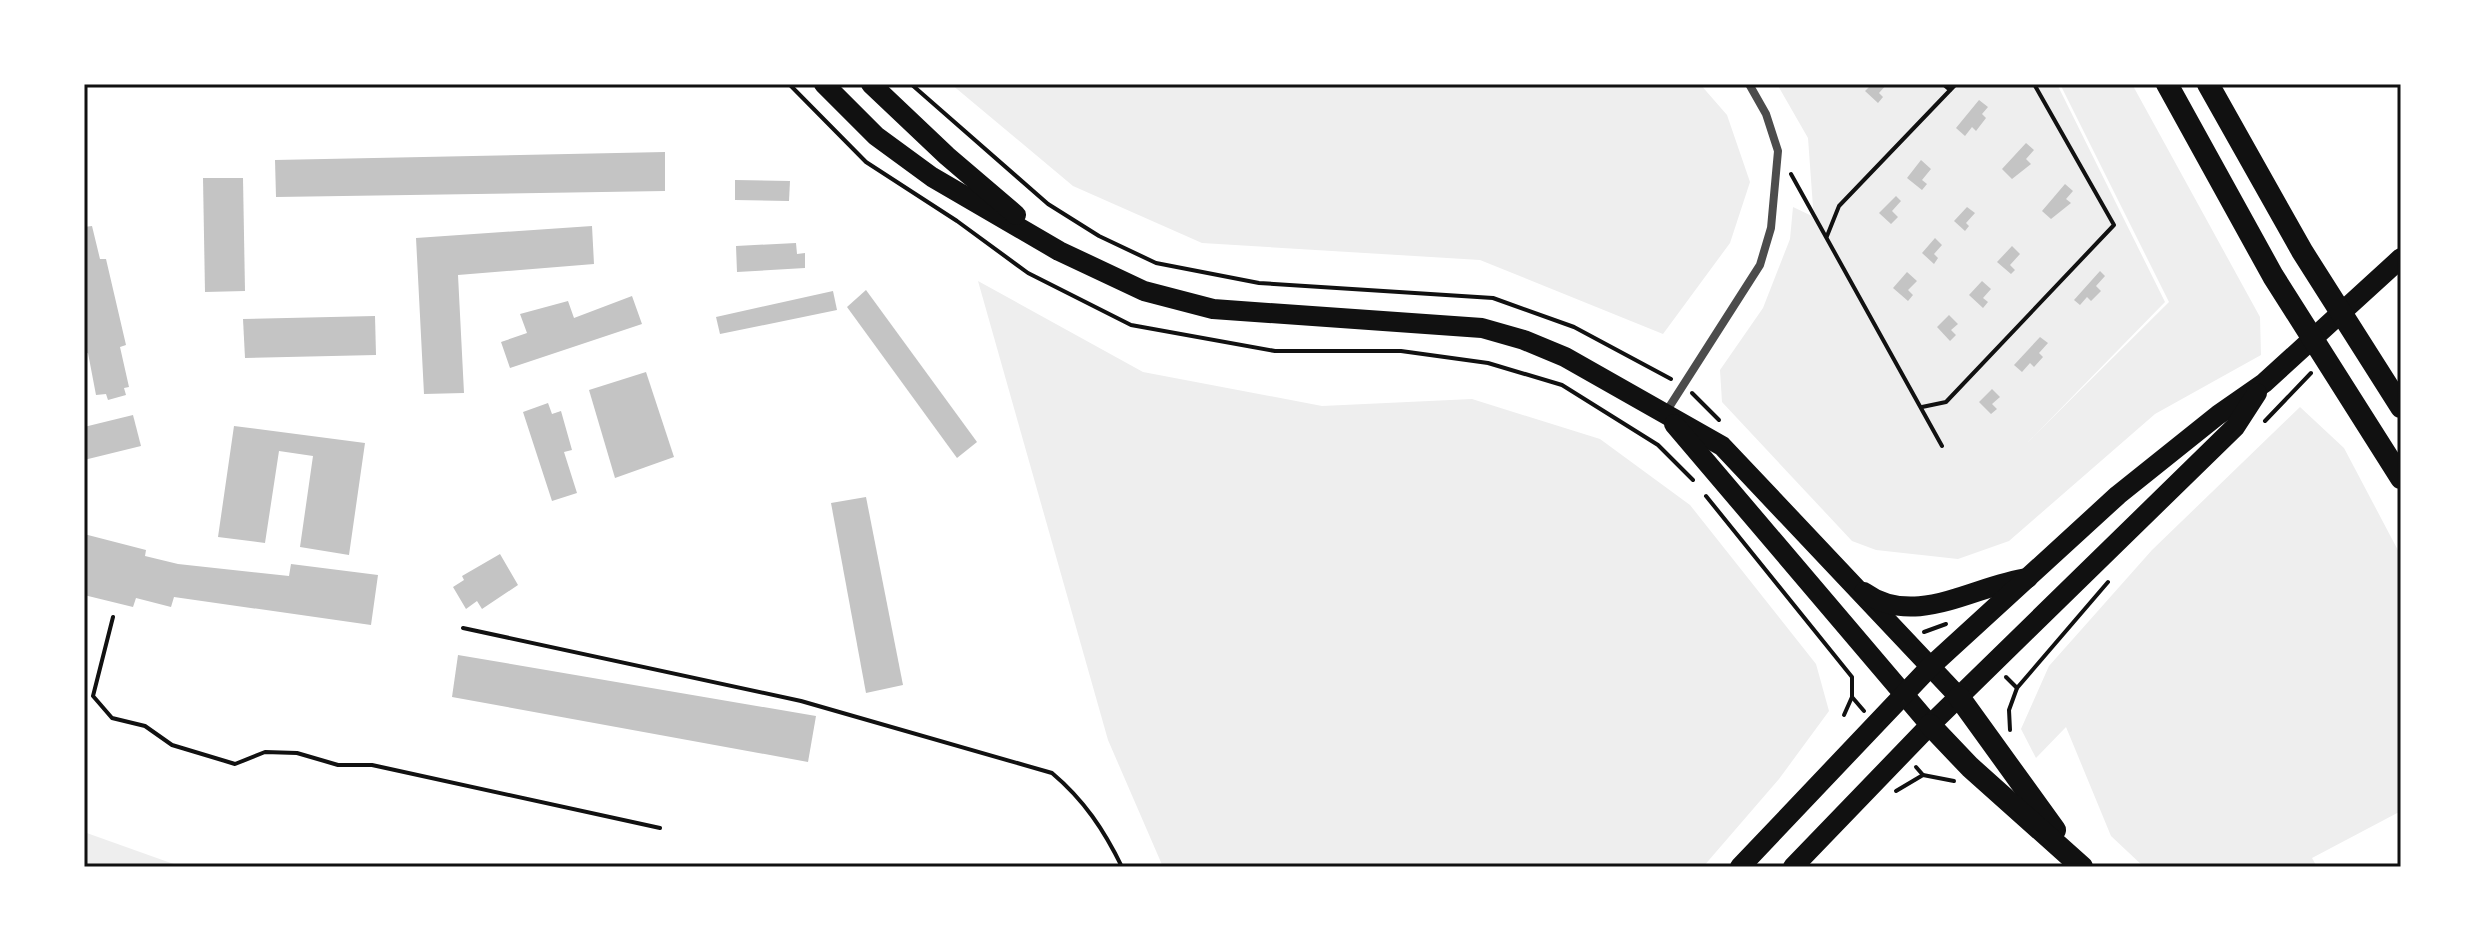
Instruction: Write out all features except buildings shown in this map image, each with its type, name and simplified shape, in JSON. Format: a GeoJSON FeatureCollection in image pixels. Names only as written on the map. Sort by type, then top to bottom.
{"type":"FeatureCollection","features":[{"type":"Feature","properties":{"kind":"highway"},"geometry":{"type":"LineString","coordinates":[[2167,84],[2273,276],[2401,478]]}},
{"type":"Feature","properties":{"kind":"highway"},"geometry":{"type":"LineString","coordinates":[[2208,84],[2302,251],[2395,398]]}},
{"type":"Feature","properties":{"kind":"highway"},"geometry":{"type":"LineString","coordinates":[[1959,697],[2081,865]]}},
{"type":"Feature","properties":{"kind":"highway"},"geometry":{"type":"LineString","coordinates":[[1930,725],[1970,767],[2081,865]]}},
{"type":"Feature","properties":{"kind":"main road"},"geometry":{"type":"LineString","coordinates":[[824,84],[876,136],[932,177],[1059,251],[1144,291],[1213,309],[1482,328],[1524,340],[1565,357],[1722,446],[1959,697]]}},
{"type":"Feature","properties":{"kind":"main road"},"geometry":{"type":"LineString","coordinates":[[871,84],[947,156],[1059,251]]}},
{"type":"Feature","properties":{"kind":"main road"},"geometry":{"type":"LineString","coordinates":[[1740,867],[1930,667],[2118,495],[2218,415],[2264,383],[2401,258]]}},
{"type":"Feature","properties":{"kind":"main road"},"geometry":{"type":"LineString","coordinates":[[1793,867],[1930,725],[2235,427],[2264,383]]}},
{"type":"Feature","properties":{"kind":"main road"},"geometry":{"type":"LineString","coordinates":[[1665,413],[1930,725]]}},
{"type":"Feature","properties":{"kind":"main road"},"geometry":{"type":"LineString","coordinates":[[1842,576],[1872,598],[1896,606],[1967,598],[1998,582],[2028,578]]}},
{"type":"Feature","properties":{"kind":"street"},"geometry":{"type":"LineString","coordinates":[[1665,413],[1760,265],[1771,228],[1778,151],[1766,114],[1749,84]]}},
{"type":"Feature","properties":{"kind":"path"},"geometry":{"type":"LineString","coordinates":[[789,84],[866,162],[957,221],[1028,273],[1131,325],[1275,351],[1401,351],[1488,363],[1562,385],[1658,445],[1700,487],[1852,677],[1852,697],[1844,715]]}},
{"type":"Feature","properties":{"kind":"path"},"geometry":{"type":"LineString","coordinates":[[911,84],[1048,204],[1099,236],[1156,263],[1259,283],[1493,298],[1574,327],[1682,385]]}},
{"type":"Feature","properties":{"kind":"path"},"geometry":{"type":"LineString","coordinates":[[1943,84],[1950,90]]}},
{"type":"Feature","properties":{"kind":"path"},"geometry":{"type":"LineString","coordinates":[[1827,236],[1839,206],[1956,84]]}},
{"type":"Feature","properties":{"kind":"path"},"geometry":{"type":"LineString","coordinates":[[1922,407],[1946,402],[2114,225],[2034,84]]}},
{"type":"Feature","properties":{"kind":"path"},"geometry":{"type":"LineString","coordinates":[[1778,151],[1942,446]]}},
{"type":"Feature","properties":{"kind":"path"},"geometry":{"type":"LineString","coordinates":[[113,617],[93,696],[112,718],[145,726],[172,745],[235,764],[265,752],[297,753],[338,765],[372,765],[660,828]]}},
{"type":"Feature","properties":{"kind":"path"},"geometry":{"type":"LineString","coordinates":[[463,628],[801,701],[1052,773],[1075,792],[1104,829],[1122,867]]}},
{"type":"Feature","properties":{"kind":"path"},"geometry":{"type":"LineString","coordinates":[[1995,746],[2010,733],[2009,710],[2017,688]]}},
{"type":"Feature","properties":{"kind":"path"},"geometry":{"type":"LineString","coordinates":[[1852,697],[1875,722]]}},
{"type":"Feature","properties":{"kind":"path"},"geometry":{"type":"LineString","coordinates":[[1903,753],[1923,775],[1956,781],[1970,767]]}},
{"type":"Feature","properties":{"kind":"path"},"geometry":{"type":"LineString","coordinates":[[1887,800],[1923,775]]}},
{"type":"Feature","properties":{"kind":"shaded area"},"geometry":{"type":"Polygon","coordinates":[[[951,84],[1700,84],[1727,115],[1750,182],[1730,243],[1663,334],[1480,260],[1202,243],[1073,186],[951,84]]]}},
{"type":"Feature","properties":{"kind":"shaded area"},"geometry":{"type":"Polygon","coordinates":[[[1777,84],[2057,84],[2165,302],[2027,443],[2169,302],[2060,84],[2132,84],[2260,317],[2261,355],[2155,414],[2009,541],[1958,559],[1876,550],[1852,541],[1722,402],[1720,370],[1763,308],[1790,239],[1793,207],[1812,216],[1814,221],[1808,138],[1777,84]]]}},
{"type":"Feature","properties":{"kind":"shaded area"},"geometry":{"type":"Polygon","coordinates":[[[978,281],[1143,372],[1322,406],[1472,399],[1600,439],[1690,505],[1816,664],[1829,711],[1779,779],[1703,867],[1163,867],[1108,740],[978,281]]]}},
{"type":"Feature","properties":{"kind":"shaded area"},"geometry":{"type":"Polygon","coordinates":[[[2300,407],[2344,448],[2401,556],[2401,811],[2312,858],[2317,867],[2144,867],[2111,836],[2066,727],[2036,758],[2021,729],[2049,666],[2152,550],[2300,407]]]}},
{"type":"Feature","properties":{"kind":"shaded area"},"geometry":{"type":"Polygon","coordinates":[[[84,832],[182,867],[84,867],[84,832]]]}}]}
